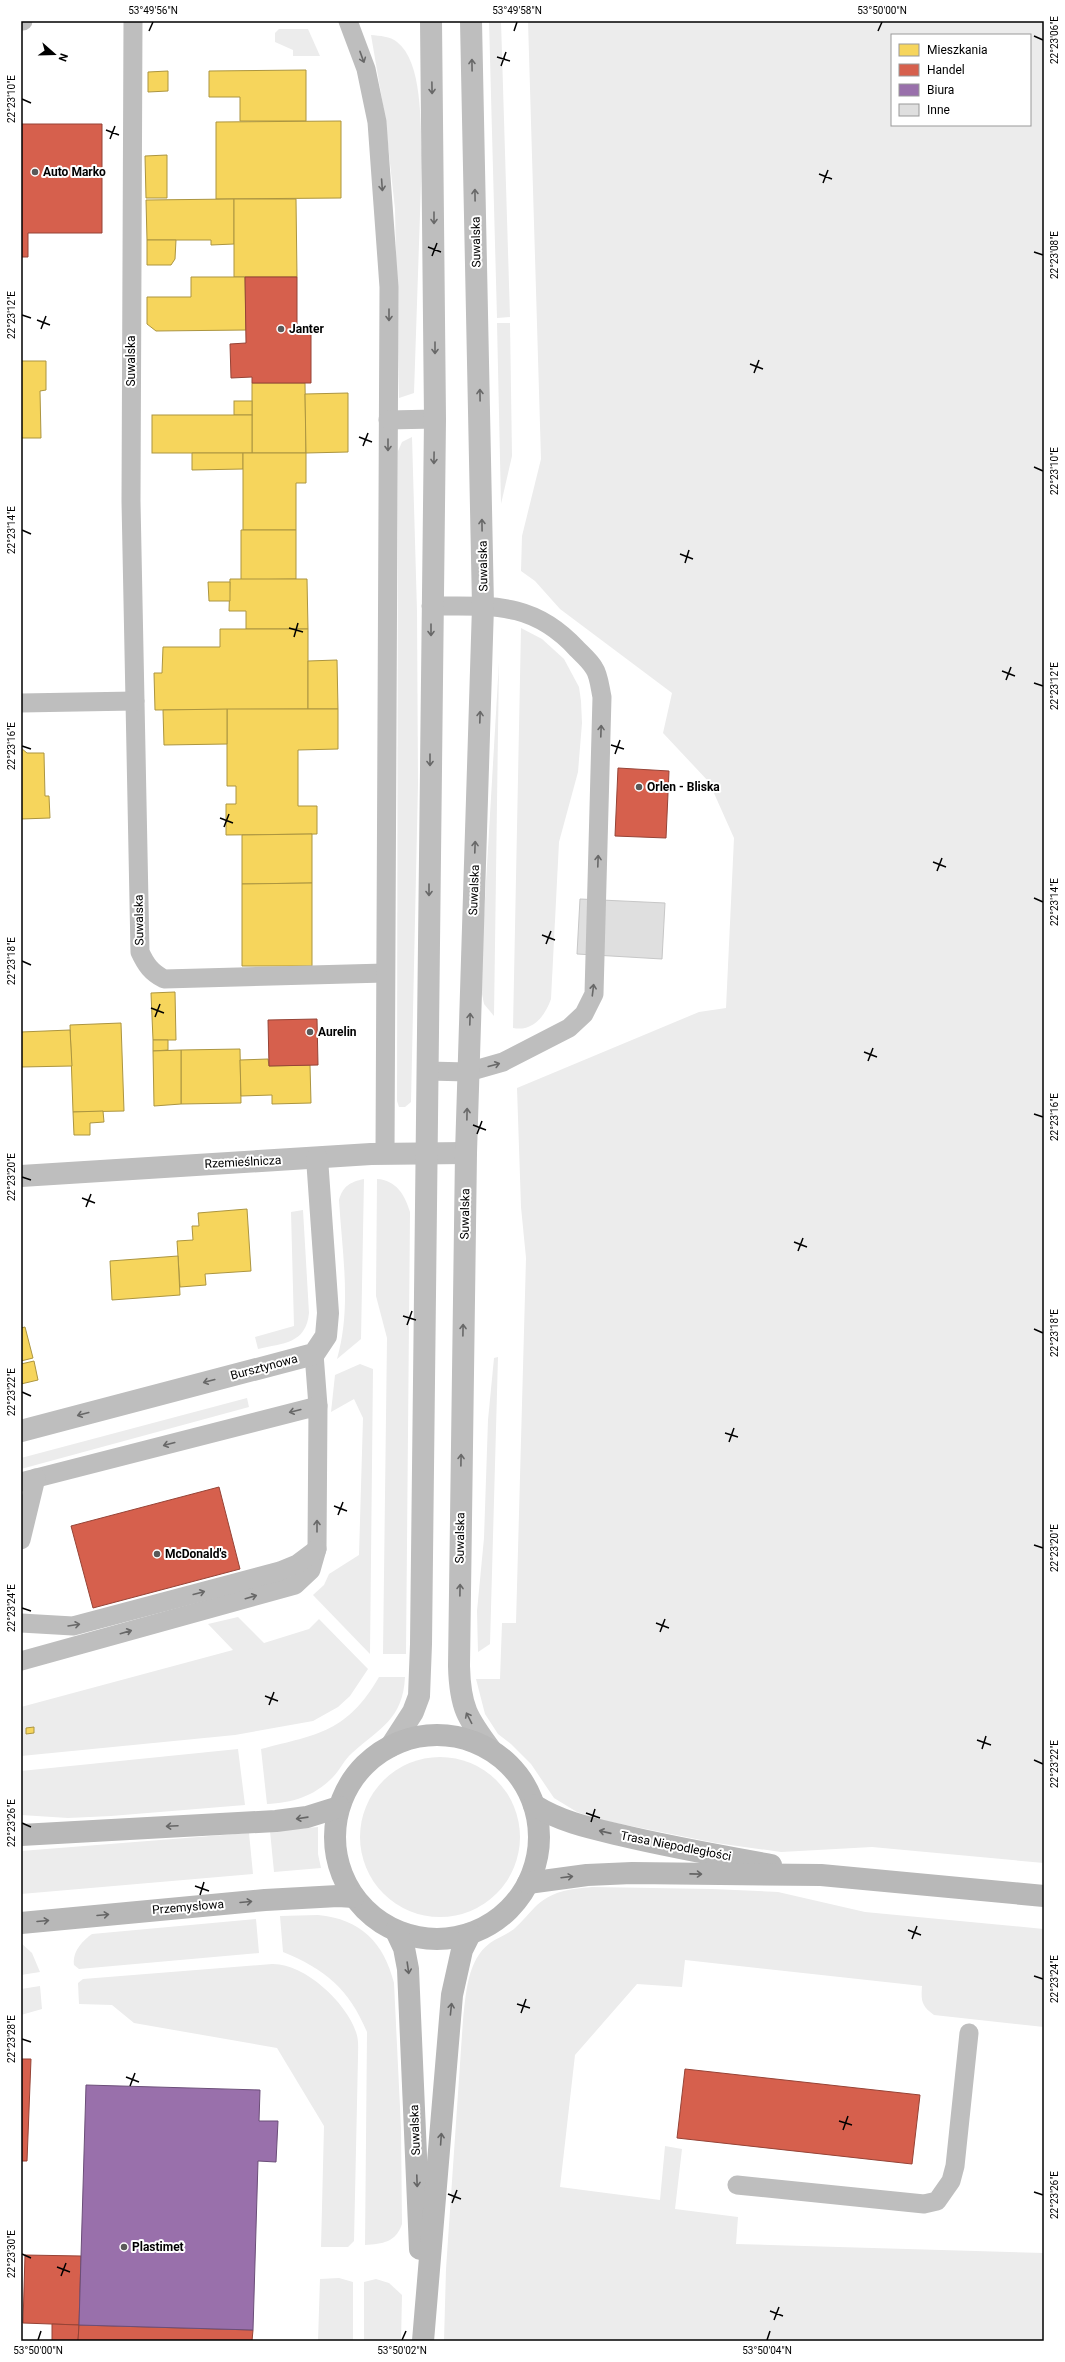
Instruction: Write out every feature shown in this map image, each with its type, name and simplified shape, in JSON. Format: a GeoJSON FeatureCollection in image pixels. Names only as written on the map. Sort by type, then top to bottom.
{"type":"FeatureCollection","features":[{"type":"Feature","properties":{"kind":"main road"},"geometry":{"type":"LineString","coordinates":[[442,1735],[476,1742],[491,1750],[509,1765],[524,1784],[534,1805],[538,1824],[539,1844],[536,1864],[528,1883],[518,1900],[504,1914],[488,1926],[470,1934],[445,1939],[426,1938],[396,1931],[373,1917],[354,1897],[343,1877],[336,1854],[335,1830],[339,1807],[351,1782],[368,1761],[391,1746],[413,1738],[442,1735]]}},
{"type":"Feature","properties":{"kind":"main road","name":"Trasa Niepodległości"},"geometry":{"type":"LineString","coordinates":[[534,1805],[553,1816],[585,1827],[653,1843],[821,1875]]}},
{"type":"Feature","properties":{"kind":"main road"},"geometry":{"type":"LineString","coordinates":[[21,1835],[276,1821],[307,1817],[339,1807]]}},
{"type":"Feature","properties":{"kind":"main road","name":"Trasa Niepodległości"},"geometry":{"type":"LineString","coordinates":[[528,1883],[587,1875],[632,1873],[821,1875],[1044,1896]]}},
{"type":"Feature","properties":{"kind":"main road","name":"Przemysłowa"},"geometry":{"type":"LineString","coordinates":[[21,1923],[265,1900],[338,1896],[354,1897]]}},
{"type":"Feature","properties":{"kind":"main road","name":"Suwalska"},"geometry":{"type":"LineString","coordinates":[[396,1931],[404,1948],[408,1969],[423,2336]]}},
{"type":"Feature","properties":{"kind":"main road","name":"Suwalska"},"geometry":{"type":"LineString","coordinates":[[423,2336],[452,1995],[462,1950],[470,1934]]}},
{"type":"Feature","properties":{"kind":"street"},"geometry":{"type":"LineString","coordinates":[[391,1746],[413,1712],[419,1696],[428,1154],[431,606],[435,419],[431,21]]}},
{"type":"Feature","properties":{"kind":"street","name":"Suwalska"},"geometry":{"type":"LineString","coordinates":[[471,21],[483,606],[466,1153],[460,1686],[464,1708],[472,1725],[491,1750]]}},
{"type":"Feature","properties":{"kind":"street","name":"Rzemieślnicza"},"geometry":{"type":"LineString","coordinates":[[21,1176],[385,1154],[466,1153]]}},
{"type":"Feature","properties":{"kind":"street","name":"Bursztynowa"},"geometry":{"type":"LineString","coordinates":[[21,1431],[314,1354],[326,1336],[328,1313],[317,1158]]}},
{"type":"Feature","properties":{"kind":"lane","name":"Suwalska"},"geometry":{"type":"LineString","coordinates":[[133,21],[130,501],[140,952],[146,965],[153,974],[164,979],[177,980],[385,973]]}},
{"type":"Feature","properties":{"kind":"lane"},"geometry":{"type":"LineString","coordinates":[[348,21],[366,69],[377,122],[389,287],[385,1154]]}},
{"type":"Feature","properties":{"kind":"lane"},"geometry":{"type":"LineString","coordinates":[[388,420],[435,419]]}},
{"type":"Feature","properties":{"kind":"lane"},"geometry":{"type":"LineString","coordinates":[[428,1071],[468,1072],[504,1062],[569,1028],[584,1014],[594,994],[602,697],[594,668],[563,634],[529,613],[509,608],[483,606],[431,606]]}},
{"type":"Feature","properties":{"kind":"lane"},"geometry":{"type":"LineString","coordinates":[[21,703],[135,701]]}},
{"type":"Feature","properties":{"kind":"lane"},"geometry":{"type":"LineString","coordinates":[[21,1662],[295,1585],[310,1570],[317,1549],[318,1406],[314,1354]]}},
{"type":"Feature","properties":{"kind":"lane"},"geometry":{"type":"LineString","coordinates":[[21,1540],[29,1480],[318,1406]]}},
{"type":"Feature","properties":{"kind":"lane"},"geometry":{"type":"LineString","coordinates":[[21,1623],[72,1626],[269,1574],[297,1564],[317,1549]]}},
{"type":"Feature","properties":{"kind":"lane"},"geometry":{"type":"LineString","coordinates":[[21,1608],[27,1616],[52,1626]]}},
{"type":"Feature","properties":{"kind":"lane"},"geometry":{"type":"LineString","coordinates":[[737,2185],[924,2204],[937,2201],[951,2181],[955,2166],[969,2033]]}},
{"type":"Feature","properties":{"kind":"shaded area"},"geometry":{"type":"Polygon","coordinates":[[[489,21],[501,21],[510,317],[497,318],[489,21]]]}},
{"type":"Feature","properties":{"kind":"shaded area"},"geometry":{"type":"Polygon","coordinates":[[[528,21],[1044,21],[1044,1863],[872,1847],[781,1852],[716,1843],[601,1820],[577,1812],[554,1798],[531,1764],[511,1744],[498,1734],[485,1714],[476,1679],[500,1679],[502,1623],[516,1623],[526,1258],[521,1207],[517,1088],[699,1012],[726,1008],[734,838],[709,782],[663,733],[672,693],[560,609],[535,581],[521,571],[522,536],[541,459],[528,21]]]}},
{"type":"Feature","properties":{"kind":"shaded area"},"geometry":{"type":"Polygon","coordinates":[[[279,29],[308,29],[320,56],[293,56],[293,50],[275,42],[275,33],[279,29]]]}},
{"type":"Feature","properties":{"kind":"shaded area"},"geometry":{"type":"Polygon","coordinates":[[[371,35],[391,39],[397,42],[405,51],[412,64],[416,78],[420,111],[422,154],[414,393],[399,398],[395,209],[385,117],[371,35]]]}},
{"type":"Feature","properties":{"kind":"shaded area"},"geometry":{"type":"Polygon","coordinates":[[[497,323],[510,323],[512,456],[501,504],[497,323]]]}},
{"type":"Feature","properties":{"kind":"shaded area"},"geometry":{"type":"Polygon","coordinates":[[[412,437],[417,611],[418,784],[411,1102],[405,1107],[399,1107],[397,1101],[398,451],[402,442],[412,437]]]}},
{"type":"Feature","properties":{"kind":"shaded area"},"geometry":{"type":"Polygon","coordinates":[[[521,628],[542,639],[564,659],[579,687],[582,723],[578,772],[559,842],[551,999],[542,1017],[527,1028],[520,1029],[513,1028],[521,628]]]}},
{"type":"Feature","properties":{"kind":"shaded area"},"geometry":{"type":"Polygon","coordinates":[[[499,662],[494,1016],[484,1004],[480,984],[499,662]]]}},
{"type":"Feature","properties":{"kind":"shaded area"},"geometry":{"type":"Polygon","coordinates":[[[364,1179],[361,1339],[337,1359],[342,1339],[345,1300],[344,1259],[339,1200],[343,1191],[348,1185],[364,1179]]]}},
{"type":"Feature","properties":{"kind":"shaded area"},"geometry":{"type":"Polygon","coordinates":[[[377,1179],[389,1182],[399,1190],[410,1212],[406,1654],[383,1654],[387,1338],[376,1296],[377,1179]]]}},
{"type":"Feature","properties":{"kind":"shaded area"},"geometry":{"type":"Polygon","coordinates":[[[303,1210],[309,1313],[307,1323],[303,1331],[292,1340],[258,1349],[255,1337],[294,1326],[291,1212],[303,1210]]]}},
{"type":"Feature","properties":{"kind":"shaded area"},"geometry":{"type":"Polygon","coordinates":[[[498,1357],[490,1644],[478,1652],[477,1611],[484,1538],[488,1420],[494,1358],[498,1357]]]}},
{"type":"Feature","properties":{"kind":"shaded area"},"geometry":{"type":"Polygon","coordinates":[[[360,1364],[373,1369],[370,1654],[313,1595],[324,1585],[329,1574],[359,1555],[363,1418],[354,1399],[331,1412],[335,1375],[360,1364]]]}},
{"type":"Feature","properties":{"kind":"shaded area"},"geometry":{"type":"Polygon","coordinates":[[[247,1398],[249,1407],[21,1469],[21,1458],[247,1398]]]}},
{"type":"Feature","properties":{"kind":"shaded area"},"geometry":{"type":"Polygon","coordinates":[[[238,1617],[264,1643],[309,1629],[319,1619],[368,1669],[350,1696],[338,1707],[313,1721],[235,1735],[21,1756],[21,1707],[233,1650],[208,1624],[238,1617]]]}},
{"type":"Feature","properties":{"kind":"shaded area"},"geometry":{"type":"Polygon","coordinates":[[[379,1677],[405,1677],[400,1703],[395,1713],[381,1729],[352,1753],[333,1777],[319,1789],[311,1794],[294,1800],[267,1804],[261,1749],[299,1739],[330,1728],[343,1720],[355,1709],[379,1677]]]}},
{"type":"Feature","properties":{"kind":"shaded area"},"geometry":{"type":"Polygon","coordinates":[[[238,1749],[245,1805],[68,1818],[21,1815],[21,1771],[238,1749]]]}},
{"type":"Feature","properties":{"kind":"shaded area"},"geometry":{"type":"Polygon","coordinates":[[[440,1757],[471,1763],[491,1775],[502,1786],[514,1806],[520,1837],[514,1868],[502,1888],[491,1899],[471,1911],[440,1917],[409,1911],[389,1899],[378,1888],[366,1868],[360,1837],[366,1806],[378,1786],[389,1775],[409,1763],[440,1757]]]}},
{"type":"Feature","properties":{"kind":"shaded area"},"geometry":{"type":"Polygon","coordinates":[[[318,1827],[318,1854],[321,1868],[274,1872],[270,1831],[318,1827]]]}},
{"type":"Feature","properties":{"kind":"shaded area"},"geometry":{"type":"Polygon","coordinates":[[[249,1833],[253,1874],[21,1894],[21,1851],[249,1833]]]}},
{"type":"Feature","properties":{"kind":"shaded area"},"geometry":{"type":"Polygon","coordinates":[[[592,1887],[712,1889],[778,1892],[865,1912],[1044,1929],[1044,2027],[934,2015],[924,2006],[922,1986],[685,1960],[682,1987],[637,1984],[575,2055],[560,2187],[660,2200],[665,2146],[682,2149],[675,2209],[738,2217],[736,2244],[1044,2253],[1044,2341],[444,2341],[446,2269],[463,2020],[467,1989],[472,1968],[482,1950],[490,1943],[514,1929],[535,1907],[548,1897],[561,1892],[592,1887]]]}},
{"type":"Feature","properties":{"kind":"shaded area"},"geometry":{"type":"Polygon","coordinates":[[[318,1915],[333,1917],[347,1922],[368,1936],[377,1945],[384,1956],[394,1983],[401,2128],[402,2224],[396,2235],[388,2241],[378,2244],[365,2245],[367,2032],[352,2004],[344,1992],[334,1982],[323,1973],[283,1952],[280,1916],[318,1915]]]}},
{"type":"Feature","properties":{"kind":"shaded area"},"geometry":{"type":"Polygon","coordinates":[[[256,1919],[259,1953],[79,1969],[74,1965],[78,1947],[92,1934],[256,1919]]]}},
{"type":"Feature","properties":{"kind":"shaded area"},"geometry":{"type":"Polygon","coordinates":[[[21,1943],[32,1953],[40,1972],[21,1975],[21,1943]]]}},
{"type":"Feature","properties":{"kind":"shaded area"},"geometry":{"type":"Polygon","coordinates":[[[272,1964],[284,1965],[297,1970],[322,1986],[333,1997],[351,2020],[357,2035],[354,2241],[348,2247],[321,2247],[324,2126],[277,2048],[134,2023],[112,2005],[79,2004],[78,1983],[83,1979],[272,1964]]]}},
{"type":"Feature","properties":{"kind":"shaded area"},"geometry":{"type":"Polygon","coordinates":[[[40,1986],[42,2009],[21,2015],[21,1989],[40,1986]]]}},
{"type":"Feature","properties":{"kind":"shaded area"},"geometry":{"type":"Polygon","coordinates":[[[339,2278],[353,2282],[353,2341],[318,2341],[320,2279],[339,2278]]]}},
{"type":"Feature","properties":{"kind":"shaded area"},"geometry":{"type":"Polygon","coordinates":[[[376,2279],[389,2283],[402,2295],[401,2341],[364,2341],[364,2282],[376,2279]]]}},
{"type":"Feature","properties":{"kind":"building: Mieszkania"},"geometry":{"type":"Polygon","coordinates":[[[306,70],[306,121],[240,121],[240,97],[209,97],[209,71],[306,70]]]}},
{"type":"Feature","properties":{"kind":"building: Mieszkania"},"geometry":{"type":"Polygon","coordinates":[[[168,71],[168,91],[148,92],[148,72],[168,71]]]}},
{"type":"Feature","properties":{"kind":"building: Mieszkania"},"geometry":{"type":"Polygon","coordinates":[[[341,121],[341,198],[216,199],[216,122],[341,121]]]}},
{"type":"Feature","properties":{"kind":"building: Mieszkania"},"geometry":{"type":"Polygon","coordinates":[[[167,155],[167,198],[146,198],[145,156],[167,155]]]}},
{"type":"Feature","properties":{"kind":"building: Mieszkania"},"geometry":{"type":"Polygon","coordinates":[[[234,199],[234,244],[211,245],[211,240],[147,240],[146,200],[234,199]]]}},
{"type":"Feature","properties":{"kind":"building: Mieszkania"},"geometry":{"type":"Polygon","coordinates":[[[234,199],[296,199],[297,277],[234,277],[234,199]]]}},
{"type":"Feature","properties":{"kind":"building: Mieszkania"},"geometry":{"type":"Polygon","coordinates":[[[147,240],[176,240],[175,259],[171,265],[147,265],[147,240]]]}},
{"type":"Feature","properties":{"kind":"building: Mieszkania"},"geometry":{"type":"Polygon","coordinates":[[[191,277],[245,277],[246,330],[156,331],[147,324],[147,297],[191,297],[191,277]]]}},
{"type":"Feature","properties":{"kind":"building: Mieszkania"},"geometry":{"type":"Polygon","coordinates":[[[21,361],[46,361],[46,390],[40,391],[41,438],[21,438],[21,361]]]}},
{"type":"Feature","properties":{"kind":"building: Mieszkania"},"geometry":{"type":"Polygon","coordinates":[[[252,383],[305,383],[306,453],[252,453],[252,383]]]}},
{"type":"Feature","properties":{"kind":"building: Mieszkania"},"geometry":{"type":"Polygon","coordinates":[[[348,393],[348,452],[306,453],[305,394],[348,393]]]}},
{"type":"Feature","properties":{"kind":"building: Mieszkania"},"geometry":{"type":"Polygon","coordinates":[[[234,401],[252,401],[252,415],[234,415],[234,401]]]}},
{"type":"Feature","properties":{"kind":"building: Mieszkania"},"geometry":{"type":"Polygon","coordinates":[[[152,415],[252,415],[252,453],[152,453],[152,415]]]}},
{"type":"Feature","properties":{"kind":"building: Mieszkania"},"geometry":{"type":"Polygon","coordinates":[[[192,453],[243,453],[243,469],[192,470],[192,453]]]}},
{"type":"Feature","properties":{"kind":"building: Mieszkania"},"geometry":{"type":"Polygon","coordinates":[[[243,453],[306,453],[306,483],[296,483],[296,530],[243,530],[243,453]]]}},
{"type":"Feature","properties":{"kind":"building: Mieszkania"},"geometry":{"type":"Polygon","coordinates":[[[241,530],[296,530],[296,579],[241,580],[241,530]]]}},
{"type":"Feature","properties":{"kind":"building: Mieszkania"},"geometry":{"type":"Polygon","coordinates":[[[230,579],[307,579],[308,629],[246,629],[246,611],[229,611],[230,579]]]}},
{"type":"Feature","properties":{"kind":"building: Mieszkania"},"geometry":{"type":"Polygon","coordinates":[[[208,582],[230,582],[230,601],[209,601],[208,582]]]}},
{"type":"Feature","properties":{"kind":"building: Mieszkania"},"geometry":{"type":"Polygon","coordinates":[[[220,629],[308,629],[308,709],[155,710],[154,673],[162,673],[163,647],[220,647],[220,629]]]}},
{"type":"Feature","properties":{"kind":"building: Mieszkania"},"geometry":{"type":"Polygon","coordinates":[[[337,660],[338,709],[308,709],[308,661],[337,660]]]}},
{"type":"Feature","properties":{"kind":"building: Mieszkania"},"geometry":{"type":"Polygon","coordinates":[[[227,709],[338,709],[338,749],[298,750],[298,806],[317,806],[317,834],[226,835],[226,804],[236,804],[236,786],[227,786],[227,709]]]}},
{"type":"Feature","properties":{"kind":"building: Mieszkania"},"geometry":{"type":"Polygon","coordinates":[[[227,709],[227,744],[164,745],[163,710],[227,709]]]}},
{"type":"Feature","properties":{"kind":"building: Mieszkania"},"geometry":{"type":"Polygon","coordinates":[[[21,748],[27,753],[44,753],[45,796],[49,796],[50,818],[21,819],[21,748]]]}},
{"type":"Feature","properties":{"kind":"building: Mieszkania"},"geometry":{"type":"Polygon","coordinates":[[[312,834],[312,883],[242,884],[242,835],[312,834]]]}},
{"type":"Feature","properties":{"kind":"building: Mieszkania"},"geometry":{"type":"Polygon","coordinates":[[[312,883],[312,966],[242,966],[242,884],[312,883]]]}},
{"type":"Feature","properties":{"kind":"building: Mieszkania"},"geometry":{"type":"Polygon","coordinates":[[[175,992],[176,1040],[153,1040],[151,993],[175,992]]]}},
{"type":"Feature","properties":{"kind":"building: Mieszkania"},"geometry":{"type":"Polygon","coordinates":[[[121,1023],[124,1111],[73,1112],[70,1025],[121,1023]]]}},
{"type":"Feature","properties":{"kind":"building: Mieszkania"},"geometry":{"type":"Polygon","coordinates":[[[70,1030],[72,1066],[21,1067],[21,1032],[70,1030]]]}},
{"type":"Feature","properties":{"kind":"building: Mieszkania"},"geometry":{"type":"Polygon","coordinates":[[[153,1040],[168,1040],[168,1050],[153,1051],[153,1040]]]}},
{"type":"Feature","properties":{"kind":"building: Mieszkania"},"geometry":{"type":"Polygon","coordinates":[[[240,1049],[241,1103],[181,1104],[181,1050],[240,1049]]]}},
{"type":"Feature","properties":{"kind":"building: Mieszkania"},"geometry":{"type":"Polygon","coordinates":[[[181,1050],[181,1104],[154,1106],[153,1051],[181,1050]]]}},
{"type":"Feature","properties":{"kind":"building: Mieszkania"},"geometry":{"type":"Polygon","coordinates":[[[268,1059],[269,1066],[310,1065],[311,1103],[272,1104],[272,1095],[241,1096],[240,1060],[268,1059]]]}},
{"type":"Feature","properties":{"kind":"building: Mieszkania"},"geometry":{"type":"Polygon","coordinates":[[[103,1111],[104,1122],[90,1123],[90,1135],[74,1135],[73,1112],[103,1111]]]}},
{"type":"Feature","properties":{"kind":"building: Mieszkania"},"geometry":{"type":"Polygon","coordinates":[[[247,1209],[251,1271],[205,1274],[206,1285],[180,1287],[177,1241],[193,1240],[192,1226],[199,1226],[198,1213],[247,1209]]]}},
{"type":"Feature","properties":{"kind":"building: Mieszkania"},"geometry":{"type":"Polygon","coordinates":[[[178,1256],[180,1295],[112,1300],[110,1261],[178,1256]]]}},
{"type":"Feature","properties":{"kind":"building: Mieszkania"},"geometry":{"type":"Polygon","coordinates":[[[25,1327],[33,1358],[21,1361],[21,1328],[25,1327]]]}},
{"type":"Feature","properties":{"kind":"building: Mieszkania"},"geometry":{"type":"Polygon","coordinates":[[[34,1361],[38,1380],[21,1384],[21,1364],[34,1361]]]}},
{"type":"Feature","properties":{"kind":"building: Mieszkania"},"geometry":{"type":"Polygon","coordinates":[[[34,1727],[34,1733],[26,1734],[26,1728],[34,1727]]]}},
{"type":"Feature","properties":{"kind":"building: Handel"},"geometry":{"type":"Polygon","coordinates":[[[21,124],[102,124],[102,233],[28,233],[28,257],[21,257],[21,124]]]}},
{"type":"Feature","properties":{"kind":"building: Handel"},"geometry":{"type":"Polygon","coordinates":[[[245,277],[297,277],[297,328],[311,328],[311,383],[252,383],[252,377],[231,378],[230,344],[246,343],[245,277]]]}},
{"type":"Feature","properties":{"kind":"building: Handel"},"geometry":{"type":"Polygon","coordinates":[[[618,768],[669,771],[666,838],[615,836],[618,768]]]}},
{"type":"Feature","properties":{"kind":"building: Handel"},"geometry":{"type":"Polygon","coordinates":[[[317,1019],[318,1065],[269,1066],[268,1020],[317,1019]]]}},
{"type":"Feature","properties":{"kind":"building: Handel","name":"McDonald's"},"geometry":{"type":"Polygon","coordinates":[[[219,1487],[240,1569],[93,1608],[71,1526],[219,1487]]]}},
{"type":"Feature","properties":{"kind":"building: Handel"},"geometry":{"type":"Polygon","coordinates":[[[21,2059],[31,2059],[27,2161],[21,2161],[21,2059]]]}},
{"type":"Feature","properties":{"kind":"building: Handel"},"geometry":{"type":"Polygon","coordinates":[[[685,2069],[920,2095],[912,2164],[677,2138],[685,2069]]]}},
{"type":"Feature","properties":{"kind":"building: Handel"},"geometry":{"type":"Polygon","coordinates":[[[25,2255],[81,2256],[79,2325],[23,2323],[25,2255]]]}},
{"type":"Feature","properties":{"kind":"building: Handel"},"geometry":{"type":"Polygon","coordinates":[[[52,2324],[79,2325],[78,2341],[52,2341],[52,2324]]]}},
{"type":"Feature","properties":{"kind":"building: Handel"},"geometry":{"type":"Polygon","coordinates":[[[79,2325],[253,2330],[252,2341],[78,2341],[79,2325]]]}},
{"type":"Feature","properties":{"kind":"building: Biura"},"geometry":{"type":"Polygon","coordinates":[[[86,2085],[260,2090],[259,2121],[278,2121],[276,2162],[258,2161],[253,2330],[79,2325],[86,2085]]]}},
{"type":"Feature","properties":{"kind":"building: Inne"},"geometry":{"type":"Polygon","coordinates":[[[580,899],[665,903],[662,959],[577,954],[580,899]]]}},
{"type":"Feature","properties":{"kind":"place","name":"Auto Marko"},"geometry":{"type":"Point","coordinates":[35,172]}},
{"type":"Feature","properties":{"kind":"place","name":"Janter"},"geometry":{"type":"Point","coordinates":[281,329]}},
{"type":"Feature","properties":{"kind":"place","name":"Orlen - Bliska"},"geometry":{"type":"Point","coordinates":[639,787]}},
{"type":"Feature","properties":{"kind":"place","name":"Aurelin"},"geometry":{"type":"Point","coordinates":[310,1032]}},
{"type":"Feature","properties":{"kind":"place","name":"McDonald's"},"geometry":{"type":"Point","coordinates":[157,1554]}},
{"type":"Feature","properties":{"kind":"place","name":"Plastimet"},"geometry":{"type":"Point","coordinates":[124,2247]}}]}
